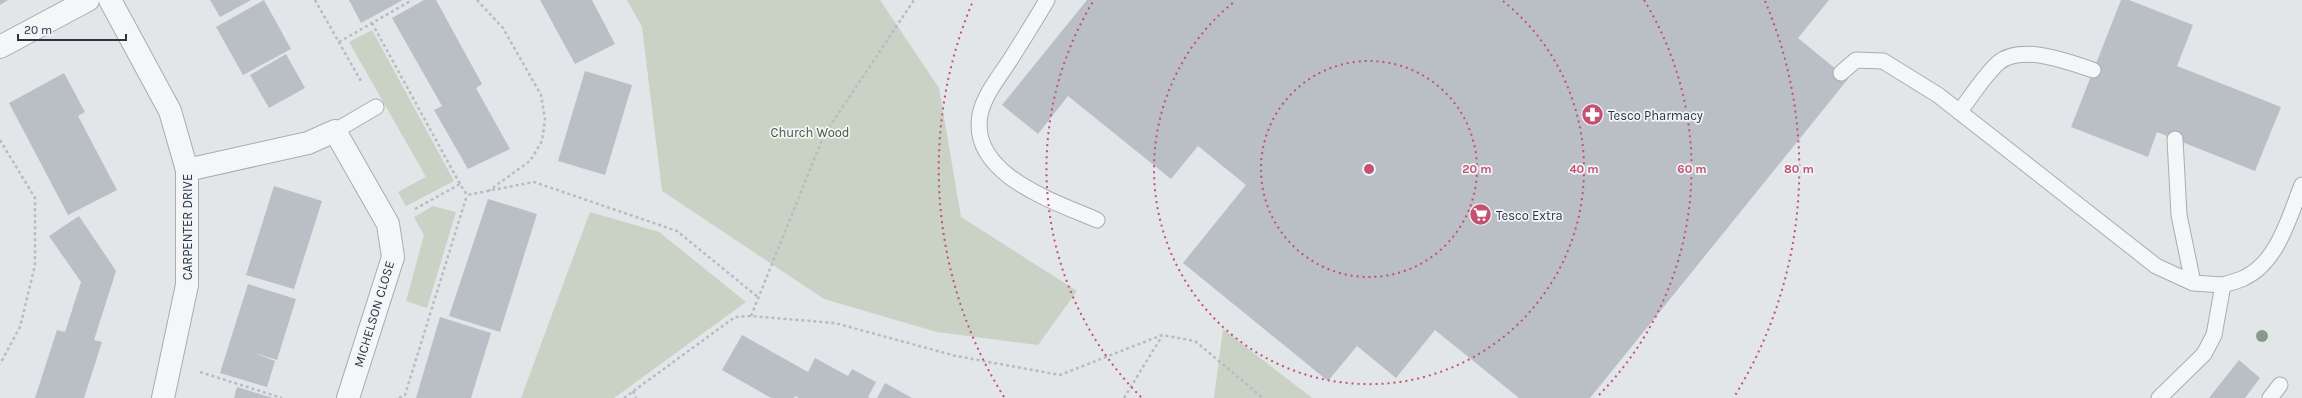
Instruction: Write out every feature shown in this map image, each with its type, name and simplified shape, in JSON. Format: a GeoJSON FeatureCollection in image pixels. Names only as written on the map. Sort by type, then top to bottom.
{"type":"FeatureCollection","features":[{"type":"Feature","properties":{"kind":"street"},"geometry":{"type":"LineString","coordinates":[[0,47],[88,0]]}},
{"type":"Feature","properties":{"kind":"street","name":"CARPENTER DRIVE"},"geometry":{"type":"LineString","coordinates":[[110,0],[170,111],[187,170],[187,285],[163,398]]}},
{"type":"Feature","properties":{"kind":"street"},"geometry":{"type":"LineString","coordinates":[[187,170],[308,143],[335,131]]}},
{"type":"Feature","properties":{"kind":"street","name":"MICHELSON CLOSE"},"geometry":{"type":"LineString","coordinates":[[335,131],[388,224],[393,257],[348,398]]}},
{"type":"Feature","properties":{"kind":"lane"},"geometry":{"type":"LineString","coordinates":[[1047,0],[988,94],[980,115],[979,133],[994,163],[1007,176],[1031,191],[1097,220]]}},
{"type":"Feature","properties":{"kind":"lane"},"geometry":{"type":"LineString","coordinates":[[1959,112],[1999,62],[2015,55],[2033,54],[2093,70]]}},
{"type":"Feature","properties":{"kind":"lane"},"geometry":{"type":"LineString","coordinates":[[1841,73],[1856,60],[1883,61],[1938,95],[2119,239],[2156,266],[2193,283],[2223,285],[2245,278],[2262,264],[2279,242],[2302,185]]}},
{"type":"Feature","properties":{"kind":"lane"},"geometry":{"type":"LineString","coordinates":[[335,131],[376,107]]}},
{"type":"Feature","properties":{"kind":"lane"},"geometry":{"type":"LineString","coordinates":[[2176,139],[2178,215],[2193,283]]}},
{"type":"Feature","properties":{"kind":"lane"},"geometry":{"type":"LineString","coordinates":[[2159,398],[2204,354],[2214,334],[2223,285]]}},
{"type":"Feature","properties":{"kind":"lane"},"geometry":{"type":"LineString","coordinates":[[2270,398],[2280,385]]}},
{"type":"Feature","properties":{"kind":"path"},"geometry":{"type":"LineString","coordinates":[[315,0],[376,107]]}},
{"type":"Feature","properties":{"kind":"path"},"geometry":{"type":"LineString","coordinates":[[339,42],[412,0]]}},
{"type":"Feature","properties":{"kind":"path"},"geometry":{"type":"LineString","coordinates":[[477,0],[503,28],[541,96],[545,119],[542,141],[530,161],[486,193]]}},
{"type":"Feature","properties":{"kind":"path"},"geometry":{"type":"LineString","coordinates":[[752,316],[824,135],[914,0]]}},
{"type":"Feature","properties":{"kind":"path"},"geometry":{"type":"LineString","coordinates":[[372,23],[467,195],[406,395],[400,398]]}},
{"type":"Feature","properties":{"kind":"path"},"geometry":{"type":"LineString","coordinates":[[0,140],[35,198],[35,265],[20,328],[0,364]]}},
{"type":"Feature","properties":{"kind":"path"},"geometry":{"type":"LineString","coordinates":[[467,195],[486,193],[534,182],[677,231],[759,298]]}},
{"type":"Feature","properties":{"kind":"path"},"geometry":{"type":"LineString","coordinates":[[388,224],[460,184]]}},
{"type":"Feature","properties":{"kind":"path"},"geometry":{"type":"LineString","coordinates":[[624,398],[735,317],[752,316],[835,323],[956,356],[1060,375],[1162,335],[1195,341],[1264,398]]}},
{"type":"Feature","properties":{"kind":"path"},"geometry":{"type":"LineString","coordinates":[[1124,398],[1162,335]]}},
{"type":"Feature","properties":{"kind":"path"},"geometry":{"type":"LineString","coordinates":[[171,363],[282,398]]}},
{"type":"Feature","properties":{"kind":"path"},"geometry":{"type":"LineString","coordinates":[[633,391],[636,398]]}},
{"type":"Feature","properties":{"kind":"green space","name":"Church Wood"},"geometry":{"type":"Polygon","coordinates":[[[627,0],[880,0],[939,88],[961,217],[1077,291],[1038,345],[937,332],[824,299],[662,191],[642,27],[627,0]]]}},
{"type":"Feature","properties":{"kind":"green space"},"geometry":{"type":"Polygon","coordinates":[[[372,30],[454,181],[406,206],[398,192],[426,177],[349,42],[372,30]]]}},
{"type":"Feature","properties":{"kind":"green space"},"geometry":{"type":"Polygon","coordinates":[[[433,206],[456,212],[427,308],[406,301],[424,235],[414,217],[433,206]]]}},
{"type":"Feature","properties":{"kind":"green space"},"geometry":{"type":"Polygon","coordinates":[[[590,212],[659,232],[746,302],[614,398],[521,398],[590,212]]]}},
{"type":"Feature","properties":{"kind":"green space"},"geometry":{"type":"Polygon","coordinates":[[[1223,329],[1312,398],[1214,398],[1223,329]]]}},
{"type":"Feature","properties":{"kind":"building"},"geometry":{"type":"Polygon","coordinates":[[[0,0],[8,0],[0,5],[0,0]]]}},
{"type":"Feature","properties":{"kind":"building"},"geometry":{"type":"Polygon","coordinates":[[[210,0],[251,0],[220,17],[210,0]]]}},
{"type":"Feature","properties":{"kind":"building"},"geometry":{"type":"Polygon","coordinates":[[[264,0],[291,49],[243,75],[216,27],[264,0]]]}},
{"type":"Feature","properties":{"kind":"building"},"geometry":{"type":"Polygon","coordinates":[[[349,0],[403,0],[361,23],[349,0]]]}},
{"type":"Feature","properties":{"kind":"building"},"geometry":{"type":"Polygon","coordinates":[[[424,0],[436,0],[482,84],[476,88],[510,149],[468,169],[434,110],[442,106],[392,18],[424,0]]]}},
{"type":"Feature","properties":{"kind":"building"},"geometry":{"type":"Polygon","coordinates":[[[540,0],[592,0],[615,44],[575,64],[540,0]]]}},
{"type":"Feature","properties":{"kind":"building","name":"Tesco Extra"},"geometry":{"type":"Polygon","coordinates":[[[1087,0],[1829,0],[1798,38],[1848,79],[1590,398],[1519,398],[1435,330],[1396,378],[1357,346],[1328,381],[1183,263],[1246,185],[1198,146],[1171,179],[1068,96],[1038,134],[1002,105],[1087,0]]]}},
{"type":"Feature","properties":{"kind":"building"},"geometry":{"type":"Polygon","coordinates":[[[2121,0],[2129,0],[2193,25],[2177,66],[2281,107],[2255,171],[2157,132],[2148,157],[2071,127],[2121,0]]]}},
{"type":"Feature","properties":{"kind":"building"},"geometry":{"type":"Polygon","coordinates":[[[286,54],[305,88],[269,108],[250,75],[286,54]]]}},
{"type":"Feature","properties":{"kind":"building"},"geometry":{"type":"Polygon","coordinates":[[[585,71],[632,85],[605,175],[558,161],[585,71]]]}},
{"type":"Feature","properties":{"kind":"building"},"geometry":{"type":"Polygon","coordinates":[[[64,73],[85,112],[78,116],[117,190],[68,215],[9,103],[64,73]]]}},
{"type":"Feature","properties":{"kind":"building"},"geometry":{"type":"Polygon","coordinates":[[[274,186],[322,201],[294,289],[246,275],[274,186]]]}},
{"type":"Feature","properties":{"kind":"building"},"geometry":{"type":"Polygon","coordinates":[[[488,199],[537,214],[500,332],[449,316],[488,199]]]}},
{"type":"Feature","properties":{"kind":"building"},"geometry":{"type":"Polygon","coordinates":[[[79,216],[116,271],[94,340],[102,342],[84,398],[35,398],[57,330],[65,332],[81,282],[49,236],[79,216]]]}},
{"type":"Feature","properties":{"kind":"building"},"geometry":{"type":"Polygon","coordinates":[[[248,284],[296,299],[277,360],[254,353],[275,361],[267,387],[220,373],[248,284]]]}},
{"type":"Feature","properties":{"kind":"building"},"geometry":{"type":"Polygon","coordinates":[[[440,317],[491,333],[471,398],[416,398],[440,317]]]}},
{"type":"Feature","properties":{"kind":"building"},"geometry":{"type":"Polygon","coordinates":[[[742,335],[808,372],[815,358],[848,376],[852,369],[876,382],[868,397],[871,398],[799,398],[795,396],[794,398],[771,398],[722,370],[742,335]]]}},
{"type":"Feature","properties":{"kind":"building"},"geometry":{"type":"Polygon","coordinates":[[[2239,360],[2260,378],[2245,398],[2209,398],[2239,360]]]}},
{"type":"Feature","properties":{"kind":"building"},"geometry":{"type":"Polygon","coordinates":[[[885,383],[912,398],[877,398],[885,383]]]}},
{"type":"Feature","properties":{"kind":"building"},"geometry":{"type":"Polygon","coordinates":[[[237,387],[273,398],[234,398],[237,387]]]}},
{"type":"Feature","properties":{"kind":"place","name":"Tesco Pharmacy"},"geometry":{"type":"Point","coordinates":[1593,115]}},
{"type":"Feature","properties":{"kind":"place","name":"Tesco Extra"},"geometry":{"type":"Point","coordinates":[1480,215]}}]}
